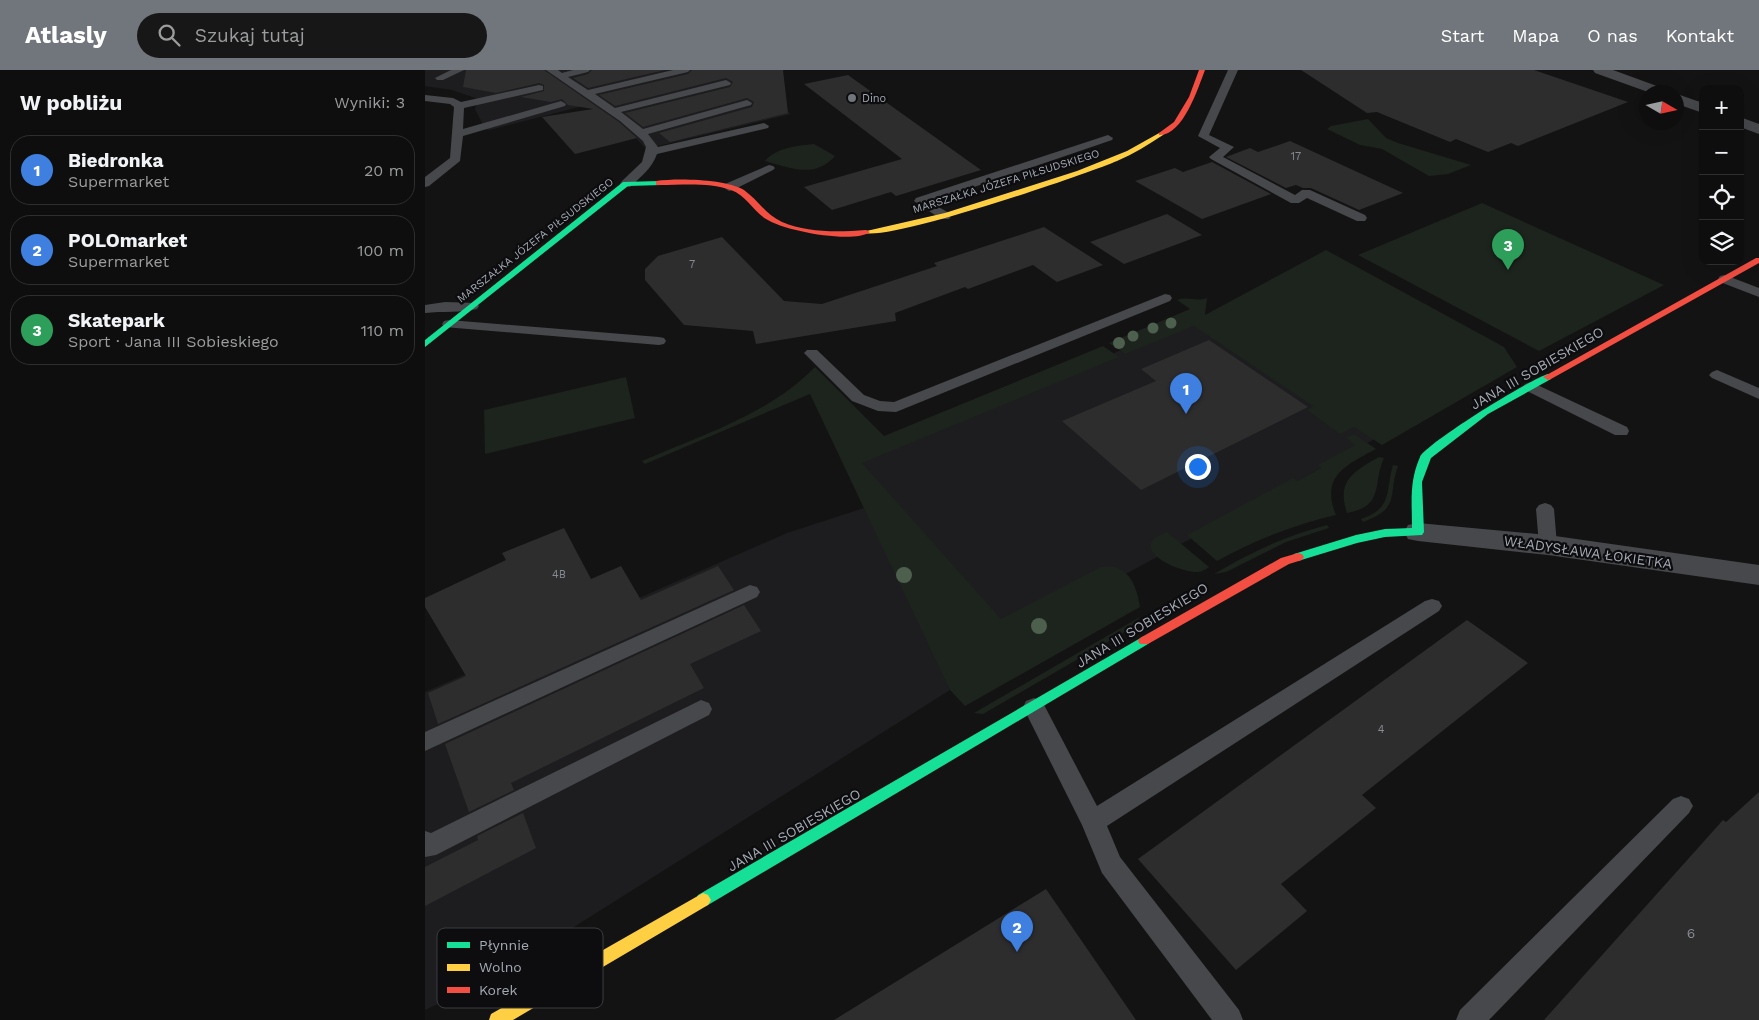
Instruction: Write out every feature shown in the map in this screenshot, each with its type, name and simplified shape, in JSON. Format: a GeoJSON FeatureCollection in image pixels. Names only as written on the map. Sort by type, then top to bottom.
{"type":"FeatureCollection","features":[{"type":"Feature","properties":{"kind":"street","name":"MARSZAŁKA JÓZEFA PIŁSUDSKIEGO"},"geometry":{"type":"LineString","coordinates":[[425,344],[626,184],[668,183],[729,187],[746,194],[768,218],[795,229],[827,233],[879,231],[945,216],[1108,162],[1142,147],[1177,123],[1192,97],[1202,70]]}},
{"type":"Feature","properties":{"kind":"street"},"geometry":{"type":"LineString","coordinates":[[1600,70],[1641,85]]}},
{"type":"Feature","properties":{"kind":"street"},"geometry":{"type":"LineString","coordinates":[[1684,101],[1699,106]]}},
{"type":"Feature","properties":{"kind":"street"},"geometry":{"type":"LineString","coordinates":[[1744,123],[1759,129]]}},
{"type":"Feature","properties":{"kind":"street","name":"JANA III SOBIESKIEGO"},"geometry":{"type":"LineString","coordinates":[[603,958],[1034,707],[1192,612],[1285,561],[1356,539],[1385,534],[1417,532],[1417,482],[1426,456],[1485,412],[1759,260]]}},
{"type":"Feature","properties":{"kind":"street","name":"WŁADYSŁAWA ŁOKIETKA"},"geometry":{"type":"LineString","coordinates":[[1417,532],[1548,545],[1759,575]]}},
{"type":"Feature","properties":{"kind":"street","name":"JANA III SOBIESKIEGO"},"geometry":{"type":"LineString","coordinates":[[497,1020],[518,1008]]}},
{"type":"Feature","properties":{"kind":"lane"},"geometry":{"type":"LineString","coordinates":[[440,78],[459,70]]}},
{"type":"Feature","properties":{"kind":"lane"},"geometry":{"type":"LineString","coordinates":[[556,73],[585,70]]}},
{"type":"Feature","properties":{"kind":"lane"},"geometry":{"type":"LineString","coordinates":[[587,93],[685,70]]}},
{"type":"Feature","properties":{"kind":"lane"},"geometry":{"type":"LineString","coordinates":[[1233,70],[1229,83],[1203,136],[1228,147],[1215,157],[1295,200],[1306,193],[1361,218]]}},
{"type":"Feature","properties":{"kind":"lane"},"geometry":{"type":"LineString","coordinates":[[556,73],[614,111],[650,141],[652,152],[639,172],[626,184]]}},
{"type":"Feature","properties":{"kind":"lane"},"geometry":{"type":"LineString","coordinates":[[614,111],[726,83]]}},
{"type":"Feature","properties":{"kind":"lane"},"geometry":{"type":"LineString","coordinates":[[425,98],[453,102],[459,106],[539,88]]}},
{"type":"Feature","properties":{"kind":"lane"},"geometry":{"type":"LineString","coordinates":[[639,133],[747,102]]}},
{"type":"Feature","properties":{"kind":"lane"},"geometry":{"type":"LineString","coordinates":[[457,134],[561,104]]}},
{"type":"Feature","properties":{"kind":"lane"},"geometry":{"type":"LineString","coordinates":[[425,184],[456,159],[459,106]]}},
{"type":"Feature","properties":{"kind":"lane"},"geometry":{"type":"LineString","coordinates":[[652,152],[764,126]]}},
{"type":"Feature","properties":{"kind":"lane"},"geometry":{"type":"LineString","coordinates":[[945,216],[920,200],[1108,138]]}},
{"type":"Feature","properties":{"kind":"lane"},"geometry":{"type":"LineString","coordinates":[[729,187],[769,168]]}},
{"type":"Feature","properties":{"kind":"lane"},"geometry":{"type":"LineString","coordinates":[[1725,279],[1759,293]]}},
{"type":"Feature","properties":{"kind":"lane"},"geometry":{"type":"LineString","coordinates":[[812,353],[858,398],[879,406],[896,407],[1165,298]]}},
{"type":"Feature","properties":{"kind":"lane"},"geometry":{"type":"LineString","coordinates":[[425,309],[472,306]]}},
{"type":"Feature","properties":{"kind":"lane"},"geometry":{"type":"LineString","coordinates":[[449,324],[659,340]]}},
{"type":"Feature","properties":{"kind":"lane"},"geometry":{"type":"LineString","coordinates":[[1717,375],[1759,394]]}},
{"type":"Feature","properties":{"kind":"lane"},"geometry":{"type":"LineString","coordinates":[[1531,387],[1621,431]]}},
{"type":"Feature","properties":{"kind":"lane"},"geometry":{"type":"LineString","coordinates":[[1545,509],[1548,545]]}},
{"type":"Feature","properties":{"kind":"lane"},"geometry":{"type":"LineString","coordinates":[[425,742],[750,592]]}},
{"type":"Feature","properties":{"kind":"lane"},"geometry":{"type":"LineString","coordinates":[[1093,822],[1432,606]]}},
{"type":"Feature","properties":{"kind":"lane"},"geometry":{"type":"LineString","coordinates":[[1034,707],[1093,822],[1111,865],[1229,1020]]}},
{"type":"Feature","properties":{"kind":"lane"},"geometry":{"type":"LineString","coordinates":[[425,842],[427,847],[701,708]]}},
{"type":"Feature","properties":{"kind":"lane"},"geometry":{"type":"LineString","coordinates":[[1470,1020],[1681,806]]}},
{"type":"Feature","properties":{"kind":"shaded area"},"geometry":{"type":"Polygon","coordinates":[[[425,70],[725,70],[791,114],[646,149],[635,137],[591,104],[490,130],[485,129],[475,109],[478,99],[452,90],[425,86],[425,70]]]}},
{"type":"Feature","properties":{"kind":"shaded area"},"geometry":{"type":"Polygon","coordinates":[[[1368,119],[1386,138],[1471,165],[1448,174],[1429,176],[1382,149],[1360,145],[1327,129],[1331,126],[1368,119]]]}},
{"type":"Feature","properties":{"kind":"shaded area"},"geometry":{"type":"Polygon","coordinates":[[[814,144],[835,156],[827,163],[811,170],[793,169],[765,161],[781,150],[814,144]]]}},
{"type":"Feature","properties":{"kind":"shaded area"},"geometry":{"type":"Polygon","coordinates":[[[1482,203],[1664,285],[1539,351],[1358,255],[1482,203]]]}},
{"type":"Feature","properties":{"kind":"shaded area"},"geometry":{"type":"Polygon","coordinates":[[[1326,250],[1504,347],[1517,367],[1382,445],[1354,427],[1340,434],[1307,410],[1313,406],[1194,326],[1125,354],[1109,343],[1190,309],[1177,300],[1207,298],[1205,315],[1326,250]]]}},
{"type":"Feature","properties":{"kind":"shaded area"},"geometry":{"type":"Polygon","coordinates":[[[1204,315],[1384,434],[943,673],[950,690],[572,928],[437,928],[437,1004],[425,1010],[425,692],[787,533],[864,508],[845,467],[1204,315]]]}},
{"type":"Feature","properties":{"kind":"shaded area"},"geometry":{"type":"Polygon","coordinates":[[[1103,346],[1119,357],[862,463],[1001,619],[1101,567],[1110,566],[1118,568],[1133,583],[1140,607],[965,706],[950,690],[810,394],[645,464],[642,461],[755,411],[797,384],[815,367],[884,436],[1103,346]]]}},
{"type":"Feature","properties":{"kind":"shaded area"},"geometry":{"type":"Polygon","coordinates":[[[626,377],[635,418],[485,454],[484,410],[626,377]]]}},
{"type":"Feature","properties":{"kind":"shaded area"},"geometry":{"type":"Polygon","coordinates":[[[1354,434],[1376,449],[1346,467],[1334,481],[1331,490],[1336,515],[1305,523],[1275,534],[1217,561],[1187,535],[1293,478],[1297,481],[1321,468],[1318,465],[1355,445],[1346,438],[1354,434]]]}},
{"type":"Feature","properties":{"kind":"shaded area"},"geometry":{"type":"Polygon","coordinates":[[[1379,457],[1384,458],[1372,500],[1359,510],[1347,513],[1344,493],[1349,478],[1362,467],[1379,457]]]}},
{"type":"Feature","properties":{"kind":"shaded area"},"geometry":{"type":"Polygon","coordinates":[[[1393,465],[1398,466],[1388,506],[1375,517],[1363,522],[1361,519],[1371,515],[1383,504],[1388,491],[1393,465]]]}},
{"type":"Feature","properties":{"kind":"shaded area"},"geometry":{"type":"Polygon","coordinates":[[[1327,525],[1329,528],[1286,542],[1226,572],[1214,574],[1269,545],[1296,534],[1327,525]]]}},
{"type":"Feature","properties":{"kind":"shaded area"},"geometry":{"type":"Polygon","coordinates":[[[1167,532],[1209,567],[1201,572],[1192,572],[1175,567],[1158,558],[1151,546],[1153,540],[1167,532]]]}},
{"type":"Feature","properties":{"kind":"shaded area"},"geometry":{"type":"Polygon","coordinates":[[[1140,617],[1130,629],[983,714],[974,713],[1140,617]]]}},
{"type":"Feature","properties":{"kind":"building"},"geometry":{"type":"Polygon","coordinates":[[[466,70],[544,70],[619,122],[637,138],[575,154],[542,117],[593,109],[568,105],[562,99],[551,102],[521,97],[544,91],[544,85],[539,83],[496,93],[463,87],[466,70]]]}},
{"type":"Feature","properties":{"kind":"building"},"geometry":{"type":"Polygon","coordinates":[[[592,70],[665,70],[588,88],[573,78],[588,74],[592,70]]]}},
{"type":"Feature","properties":{"kind":"building"},"geometry":{"type":"Polygon","coordinates":[[[692,70],[783,70],[788,113],[670,142],[659,133],[752,107],[754,102],[747,98],[643,127],[625,113],[730,87],[733,82],[726,78],[615,106],[599,95],[688,74],[692,70]]]}},
{"type":"Feature","properties":{"kind":"building"},"geometry":{"type":"Polygon","coordinates":[[[1301,70],[1534,70],[1628,102],[1518,146],[1511,143],[1488,152],[1456,139],[1450,142],[1377,112],[1367,113],[1301,70]]]}},
{"type":"Feature","properties":{"kind":"building"},"geometry":{"type":"Polygon","coordinates":[[[848,75],[981,170],[896,196],[891,192],[832,210],[804,187],[902,159],[804,84],[848,75]]]}},
{"type":"Feature","properties":{"kind":"building"},"geometry":{"type":"Polygon","coordinates":[[[1290,141],[1403,193],[1359,210],[1311,188],[1303,188],[1296,185],[1286,188],[1226,157],[1250,148],[1258,152],[1290,141]]]}},
{"type":"Feature","properties":{"kind":"building"},"geometry":{"type":"Polygon","coordinates":[[[1212,162],[1271,194],[1202,219],[1135,181],[1175,168],[1183,172],[1212,162]]]}},
{"type":"Feature","properties":{"kind":"building"},"geometry":{"type":"Polygon","coordinates":[[[1167,214],[1202,235],[1124,264],[1090,242],[1167,214]]]}},
{"type":"Feature","properties":{"kind":"building"},"geometry":{"type":"Polygon","coordinates":[[[1044,227],[1103,265],[1057,282],[1033,265],[968,289],[965,287],[895,313],[896,321],[756,344],[753,331],[684,325],[645,280],[645,269],[658,256],[722,237],[784,301],[822,304],[937,266],[934,263],[1044,227]]]}},
{"type":"Feature","properties":{"kind":"building"},"geometry":{"type":"Polygon","coordinates":[[[1209,340],[1308,407],[1141,490],[1062,421],[1156,381],[1141,369],[1209,340]]]}},
{"type":"Feature","properties":{"kind":"building"},"geometry":{"type":"Polygon","coordinates":[[[564,528],[591,579],[621,566],[641,600],[718,566],[734,590],[438,724],[428,693],[466,676],[425,607],[425,598],[506,560],[502,553],[564,528]]]}},
{"type":"Feature","properties":{"kind":"building"},"geometry":{"type":"Polygon","coordinates":[[[744,605],[761,631],[690,664],[704,688],[511,783],[514,790],[469,812],[445,744],[744,605]]]}},
{"type":"Feature","properties":{"kind":"building"},"geometry":{"type":"Polygon","coordinates":[[[1467,620],[1528,663],[1362,795],[1376,808],[1281,884],[1307,911],[1236,970],[1138,859],[1467,620]]]}},
{"type":"Feature","properties":{"kind":"building"},"geometry":{"type":"Polygon","coordinates":[[[1759,792],[1759,1020],[1544,1020],[1723,820],[1726,822],[1759,792]]]}},
{"type":"Feature","properties":{"kind":"building"},"geometry":{"type":"Polygon","coordinates":[[[523,813],[536,848],[425,906],[425,867],[478,840],[477,836],[523,813]]]}},
{"type":"Feature","properties":{"kind":"building"},"geometry":{"type":"Polygon","coordinates":[[[1046,889],[1136,1020],[834,1020],[1046,889]]]}},
{"type":"Feature","properties":{"kind":"traffic: fast"},"geometry":{"type":"LineString","coordinates":[[425,344],[626,184],[659,183]]}},
{"type":"Feature","properties":{"kind":"traffic: fast"},"geometry":{"type":"LineString","coordinates":[[1298,557],[1356,539],[1385,533],[1418,532],[1417,482],[1426,456],[1485,412],[1548,377]]}},
{"type":"Feature","properties":{"kind":"traffic: fast"},"geometry":{"type":"LineString","coordinates":[[703,900],[1144,641]]}},
{"type":"Feature","properties":{"kind":"traffic: slow"},"geometry":{"type":"LineString","coordinates":[[866,232],[907,226],[968,209],[1113,160],[1146,144],[1161,134]]}},
{"type":"Feature","properties":{"kind":"traffic: slow"},"geometry":{"type":"LineString","coordinates":[[603,958],[703,900]]}},
{"type":"Feature","properties":{"kind":"traffic: slow"},"geometry":{"type":"LineString","coordinates":[[497,1020],[518,1008]]}},
{"type":"Feature","properties":{"kind":"traffic: jam"},"geometry":{"type":"LineString","coordinates":[[1161,134],[1177,123],[1192,97],[1202,70]]}},
{"type":"Feature","properties":{"kind":"traffic: jam"},"geometry":{"type":"LineString","coordinates":[[659,183],[721,185],[736,189],[746,195],[768,217],[789,227],[829,233],[866,232]]}},
{"type":"Feature","properties":{"kind":"traffic: jam"},"geometry":{"type":"LineString","coordinates":[[1548,377],[1759,260]]}},
{"type":"Feature","properties":{"kind":"traffic: jam"},"geometry":{"type":"LineString","coordinates":[[1144,641],[1285,561],[1298,557]]}},
{"type":"Feature","properties":{"kind":"place","name":"Dino"},"geometry":{"type":"Point","coordinates":[852,98]}},
{"type":"Feature","properties":{"kind":"place","name":"Skatepark"},"geometry":{"type":"Point","coordinates":[1508,270]}},
{"type":"Feature","properties":{"kind":"place","name":"Biedronka"},"geometry":{"type":"Point","coordinates":[1186,414]}},
{"type":"Feature","properties":{"kind":"place","name":"POLOmarket"},"geometry":{"type":"Point","coordinates":[1017,952]}}]}
